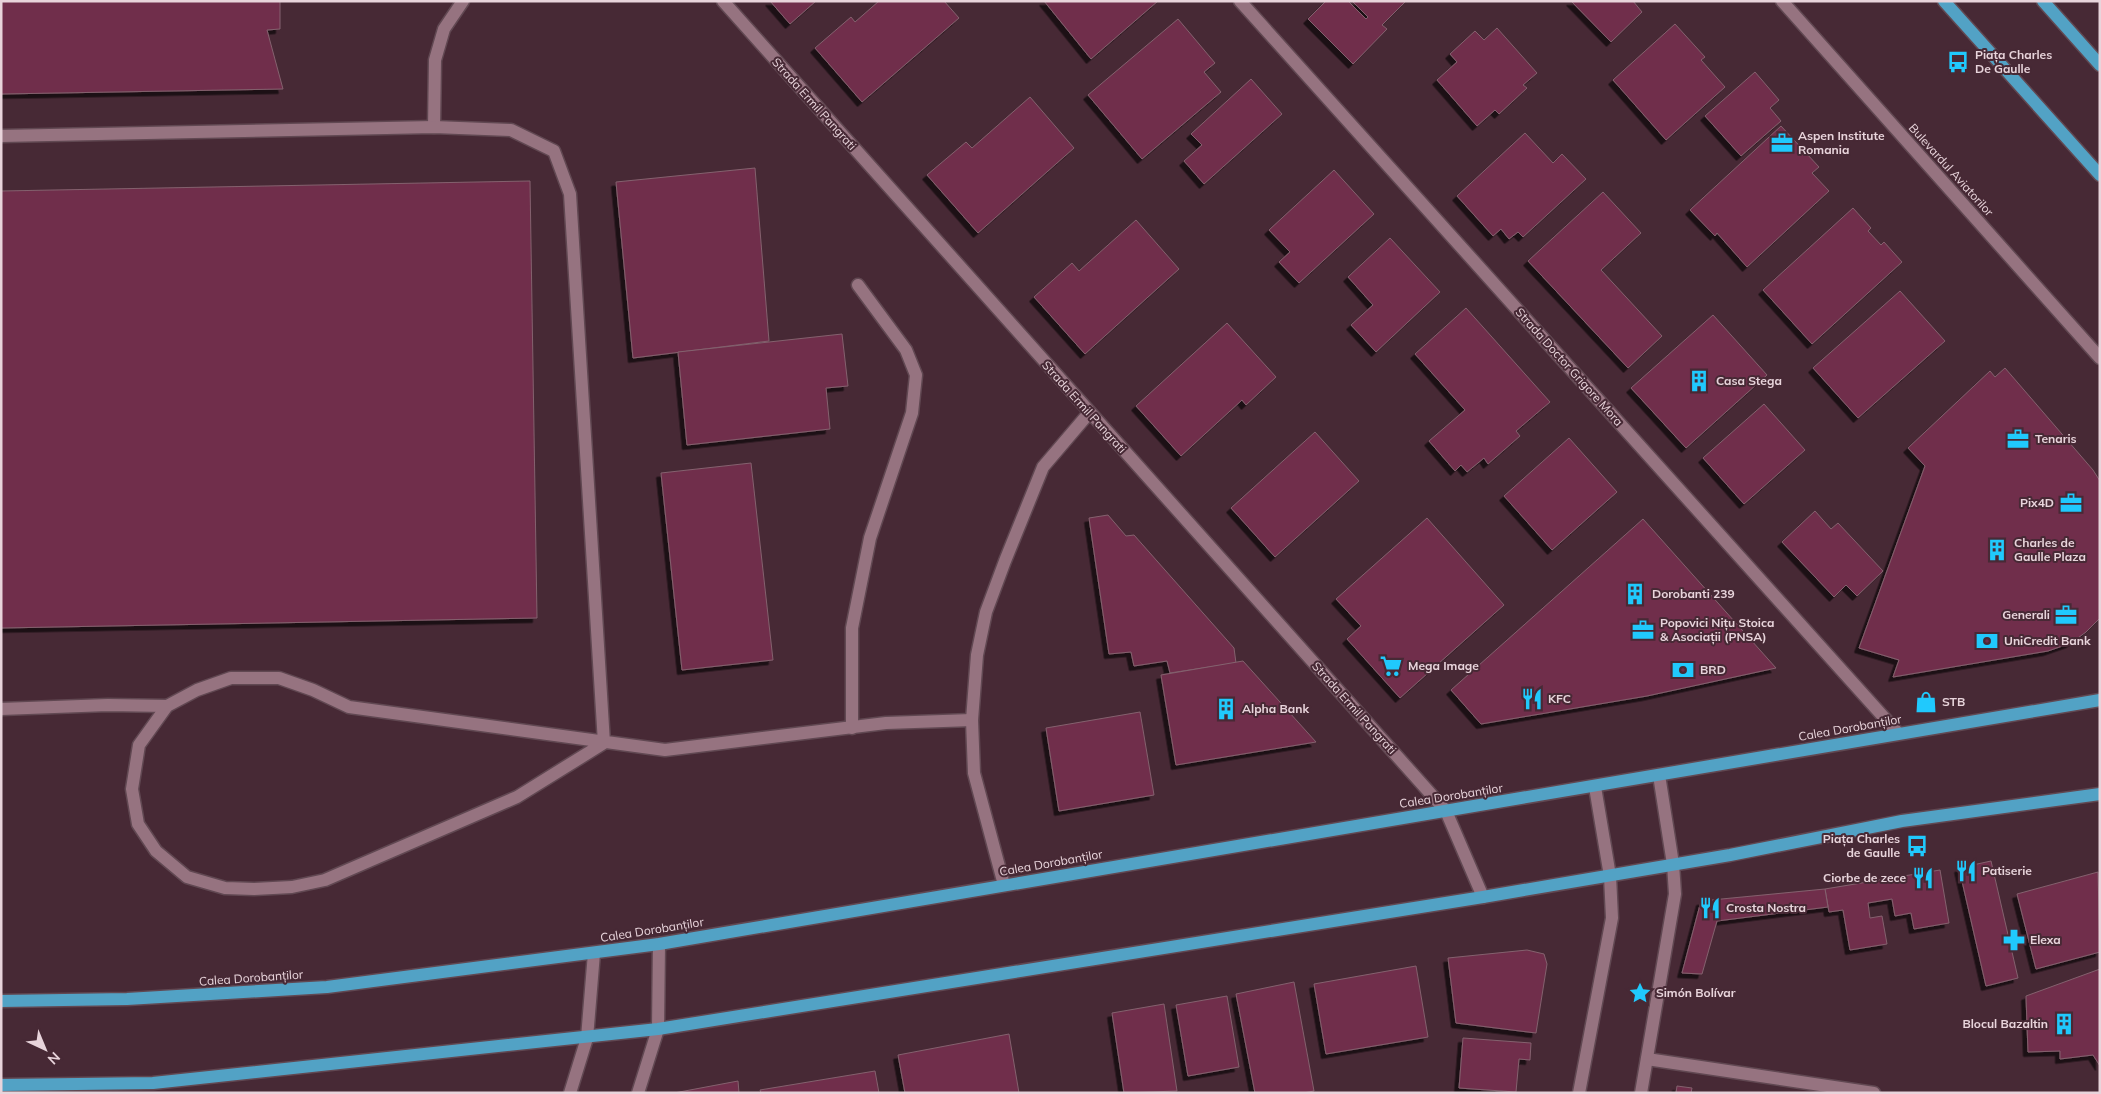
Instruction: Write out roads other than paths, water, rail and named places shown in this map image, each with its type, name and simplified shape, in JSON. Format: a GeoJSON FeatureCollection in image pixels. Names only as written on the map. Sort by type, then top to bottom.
{"type":"FeatureCollection","features":[{"type":"Feature","properties":{"kind":"main road"},"geometry":{"type":"LineString","coordinates":[[1944,1],[2100,174]]}},
{"type":"Feature","properties":{"kind":"main road"},"geometry":{"type":"LineString","coordinates":[[2043,1],[2100,65]]}},
{"type":"Feature","properties":{"kind":"main road","name":"Calea Dorobanților"},"geometry":{"type":"LineString","coordinates":[[1,1001],[127,999],[327,986],[659,944],[2100,700]]}},
{"type":"Feature","properties":{"kind":"main road"},"geometry":{"type":"LineString","coordinates":[[1,1085],[152,1088],[658,1029],[1610,876],[1902,821],[2100,794]]}},
{"type":"Feature","properties":{"kind":"street"},"geometry":{"type":"LineString","coordinates":[[434,127],[435,60],[444,29],[463,1]]}},
{"type":"Feature","properties":{"kind":"street","name":"Strada Ermil Pangrati"},"geometry":{"type":"LineString","coordinates":[[723,1],[1446,811],[1483,897]]}},
{"type":"Feature","properties":{"kind":"street","name":"Strada Doctor Grigore Mora"},"geometry":{"type":"LineString","coordinates":[[1240,1],[1898,733]]}},
{"type":"Feature","properties":{"kind":"street","name":"Bulevardul Aviatorilor"},"geometry":{"type":"LineString","coordinates":[[1782,1],[2100,358]]}},
{"type":"Feature","properties":{"kind":"street"},"geometry":{"type":"LineString","coordinates":[[1,136],[434,127],[511,130],[554,151],[570,194],[604,743]]}},
{"type":"Feature","properties":{"kind":"street"},"geometry":{"type":"LineString","coordinates":[[852,728],[852,628],[870,538],[912,413],[916,375],[906,350],[858,284]]}},
{"type":"Feature","properties":{"kind":"street"},"geometry":{"type":"LineString","coordinates":[[1004,885],[974,773],[972,720],[977,655],[986,612],[1043,467],[1089,413]]}},
{"type":"Feature","properties":{"kind":"street"},"geometry":{"type":"LineString","coordinates":[[604,743],[517,797],[325,880],[292,887],[225,888],[187,877],[156,851],[138,824],[132,789],[139,745],[167,706],[196,690],[231,678],[279,678],[314,690],[349,707],[665,750],[886,723],[972,720]]}},
{"type":"Feature","properties":{"kind":"street"},"geometry":{"type":"LineString","coordinates":[[1,709],[108,705],[167,706]]}},
{"type":"Feature","properties":{"kind":"street"},"geometry":{"type":"LineString","coordinates":[[1641,1093],[1676,894],[1659,776]]}},
{"type":"Feature","properties":{"kind":"street"},"geometry":{"type":"LineString","coordinates":[[1579,1093],[1612,918],[1610,876],[1595,787]]}},
{"type":"Feature","properties":{"kind":"street"},"geometry":{"type":"LineString","coordinates":[[638,1093],[658,1029],[659,944]]}},
{"type":"Feature","properties":{"kind":"street"},"geometry":{"type":"LineString","coordinates":[[570,1093],[587,1038],[594,953]]}},
{"type":"Feature","properties":{"kind":"street"},"geometry":{"type":"LineString","coordinates":[[1647,1059],[1874,1093]]}},
{"type":"Feature","properties":{"kind":"place","name":"Piața Charles De Gaulle"},"geometry":{"type":"Point","coordinates":[1958,62]}},
{"type":"Feature","properties":{"kind":"place","name":"Aspen Institute Romania"},"geometry":{"type":"Point","coordinates":[1782,143]}},
{"type":"Feature","properties":{"kind":"place","name":"Casa Stega"},"geometry":{"type":"Point","coordinates":[1699,381]}},
{"type":"Feature","properties":{"kind":"place","name":"Tenaris"},"geometry":{"type":"Point","coordinates":[2018,439]}},
{"type":"Feature","properties":{"kind":"place","name":"Pix4D"},"geometry":{"type":"Point","coordinates":[2071,503]}},
{"type":"Feature","properties":{"kind":"place","name":"Charles de Gaulle Plaza"},"geometry":{"type":"Point","coordinates":[1997,550]}},
{"type":"Feature","properties":{"kind":"place","name":"Dorobanti 239"},"geometry":{"type":"Point","coordinates":[1635,594]}},
{"type":"Feature","properties":{"kind":"place","name":"Generali"},"geometry":{"type":"Point","coordinates":[2066,615]}},
{"type":"Feature","properties":{"kind":"place","name":"Popovici Nițu Stoica & Asociații (PNSA)"},"geometry":{"type":"Point","coordinates":[1643,630]}},
{"type":"Feature","properties":{"kind":"place","name":"UniCredit Bank"},"geometry":{"type":"Point","coordinates":[1987,641]}},
{"type":"Feature","properties":{"kind":"place","name":"Mega Image"},"geometry":{"type":"Point","coordinates":[1391,666]}},
{"type":"Feature","properties":{"kind":"place","name":"BRD"},"geometry":{"type":"Point","coordinates":[1683,670]}},
{"type":"Feature","properties":{"kind":"place","name":"KFC"},"geometry":{"type":"Point","coordinates":[1532,699]}},
{"type":"Feature","properties":{"kind":"place","name":"STB"},"geometry":{"type":"Point","coordinates":[1926,702]}},
{"type":"Feature","properties":{"kind":"place","name":"Alpha Bank"},"geometry":{"type":"Point","coordinates":[1226,709]}},
{"type":"Feature","properties":{"kind":"place","name":"Piața Charles de Gaulle"},"geometry":{"type":"Point","coordinates":[1917,846]}},
{"type":"Feature","properties":{"kind":"place","name":"Patiserie"},"geometry":{"type":"Point","coordinates":[1966,871]}},
{"type":"Feature","properties":{"kind":"place","name":"Ciorbe de zece"},"geometry":{"type":"Point","coordinates":[1923,878]}},
{"type":"Feature","properties":{"kind":"place","name":"Crosta Nostra"},"geometry":{"type":"Point","coordinates":[1710,908]}},
{"type":"Feature","properties":{"kind":"place","name":"Elexa"},"geometry":{"type":"Point","coordinates":[2014,940]}},
{"type":"Feature","properties":{"kind":"place","name":"Simón Bolívar"},"geometry":{"type":"Point","coordinates":[1640,993]}},
{"type":"Feature","properties":{"kind":"place","name":"Blocul Bazaltin"},"geometry":{"type":"Point","coordinates":[2064,1024]}}]}
